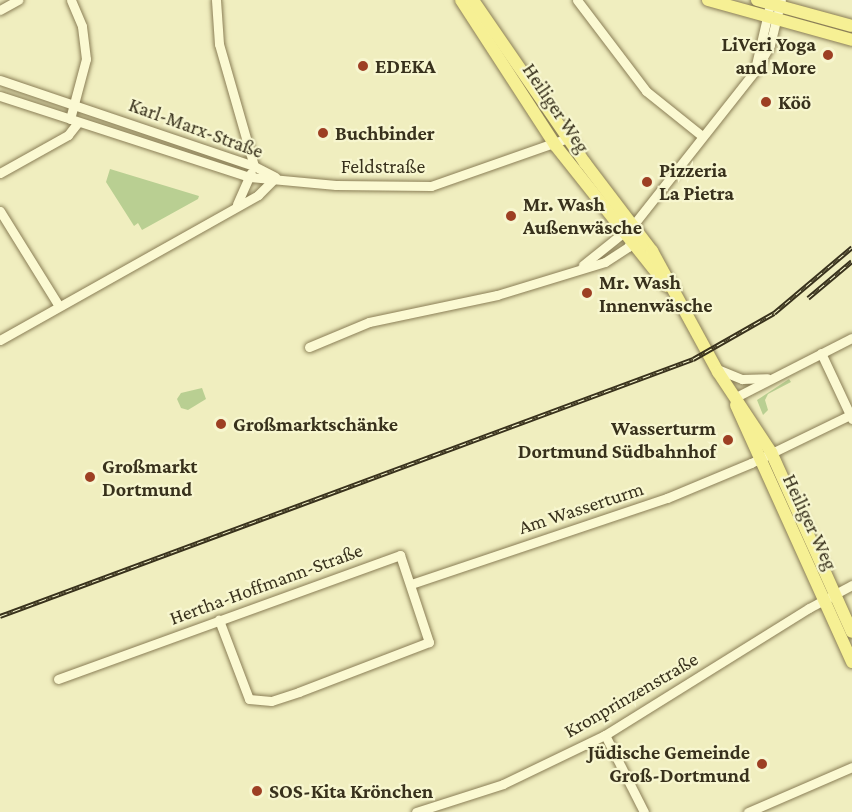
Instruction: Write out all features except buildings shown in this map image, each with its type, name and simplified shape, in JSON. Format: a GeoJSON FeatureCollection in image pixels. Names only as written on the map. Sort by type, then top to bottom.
{"type":"FeatureCollection","features":[{"type":"Feature","properties":{"kind":"main road","name":"Heiliger Weg"},"geometry":{"type":"LineString","coordinates":[[461,0],[555,145],[663,270],[668,286]]}},
{"type":"Feature","properties":{"kind":"main road","name":"Heiliger Weg"},"geometry":{"type":"LineString","coordinates":[[473,0],[629,228],[633,243],[668,286],[734,398],[771,452],[852,632]]}},
{"type":"Feature","properties":{"kind":"main road"},"geometry":{"type":"LineString","coordinates":[[708,0],[774,8],[852,26]]}},
{"type":"Feature","properties":{"kind":"main road"},"geometry":{"type":"LineString","coordinates":[[757,0],[852,40]]}},
{"type":"Feature","properties":{"kind":"main road","name":"Heiliger Weg"},"geometry":{"type":"LineString","coordinates":[[734,398],[852,662]]}},
{"type":"Feature","properties":{"kind":"street"},"geometry":{"type":"LineString","coordinates":[[0,10],[18,0]]}},
{"type":"Feature","properties":{"kind":"street"},"geometry":{"type":"LineString","coordinates":[[0,173],[68,135],[74,121],[74,105],[86,59],[82,26],[71,0]]}},
{"type":"Feature","properties":{"kind":"street"},"geometry":{"type":"LineString","coordinates":[[216,0],[219,44],[254,166],[236,205]]}},
{"type":"Feature","properties":{"kind":"street"},"geometry":{"type":"LineString","coordinates":[[577,0],[646,92],[702,136]]}},
{"type":"Feature","properties":{"kind":"street"},"geometry":{"type":"LineString","coordinates":[[579,268],[629,228],[755,71],[774,8]]}},
{"type":"Feature","properties":{"kind":"street","name":"Karl-Marx-Straße"},"geometry":{"type":"LineString","coordinates":[[0,80],[254,166],[276,177]]}},
{"type":"Feature","properties":{"kind":"street","name":"Karl-Marx-Straße"},"geometry":{"type":"LineString","coordinates":[[0,96],[250,177],[276,177]]}},
{"type":"Feature","properties":{"kind":"street","name":"Feldstraße"},"geometry":{"type":"LineString","coordinates":[[276,177],[355,186],[421,188],[555,145],[568,138]]}},
{"type":"Feature","properties":{"kind":"street"},"geometry":{"type":"LineString","coordinates":[[0,340],[236,205],[258,195],[276,177]]}},
{"type":"Feature","properties":{"kind":"street"},"geometry":{"type":"LineString","coordinates":[[0,211],[59,306]]}},
{"type":"Feature","properties":{"kind":"street"},"geometry":{"type":"LineString","coordinates":[[309,347],[369,322],[497,295],[616,257],[633,243]]}},
{"type":"Feature","properties":{"kind":"street"},"geometry":{"type":"LineString","coordinates":[[734,398],[852,338]]}},
{"type":"Feature","properties":{"kind":"street"},"geometry":{"type":"LineString","coordinates":[[821,353],[851,417]]}},
{"type":"Feature","properties":{"kind":"street"},"geometry":{"type":"LineString","coordinates":[[717,369],[742,379],[772,377]]}},
{"type":"Feature","properties":{"kind":"street","name":"Am Wasserturm"},"geometry":{"type":"LineString","coordinates":[[411,584],[668,498],[851,417]]}},
{"type":"Feature","properties":{"kind":"street","name":"Hertha-Hoffmann-Straße"},"geometry":{"type":"LineString","coordinates":[[58,679],[400,555],[411,584]]}},
{"type":"Feature","properties":{"kind":"street"},"geometry":{"type":"LineString","coordinates":[[219,620],[249,699],[271,701],[429,642],[411,584]]}},
{"type":"Feature","properties":{"kind":"street","name":"Kronprinzenstraße"},"geometry":{"type":"LineString","coordinates":[[416,812],[444,809],[517,778],[605,735],[823,599],[852,585]]}},
{"type":"Feature","properties":{"kind":"street"},"geometry":{"type":"LineString","coordinates":[[605,735],[644,812]]}},
{"type":"Feature","properties":{"kind":"street"},"geometry":{"type":"LineString","coordinates":[[748,812],[852,766]]}},
{"type":"Feature","properties":{"kind":"green space"},"geometry":{"type":"Polygon","coordinates":[[[110,169],[199,196],[198,199],[142,230],[138,223],[134,226],[106,182],[110,169]]]}},
{"type":"Feature","properties":{"kind":"green space"},"geometry":{"type":"Polygon","coordinates":[[[789,379],[791,382],[768,394],[765,400],[768,410],[763,415],[757,400],[789,379]]]}},
{"type":"Feature","properties":{"kind":"green space"},"geometry":{"type":"Polygon","coordinates":[[[202,388],[206,399],[188,410],[181,408],[177,399],[181,393],[202,388]]]}},
{"type":"Feature","properties":{"kind":"railway"},"geometry":{"type":"LineString","coordinates":[[0,616],[693,359],[774,313],[852,247]]}},
{"type":"Feature","properties":{"kind":"railway"},"geometry":{"type":"LineString","coordinates":[[808,298],[852,261]]}},
{"type":"Feature","properties":{"kind":"place","name":"LiVeri Yoga and More"},"geometry":{"type":"Point","coordinates":[828,55]}},
{"type":"Feature","properties":{"kind":"place","name":"EDEKA"},"geometry":{"type":"Point","coordinates":[363,66]}},
{"type":"Feature","properties":{"kind":"place","name":"Köö"},"geometry":{"type":"Point","coordinates":[766,102]}},
{"type":"Feature","properties":{"kind":"place","name":"Buchbinder"},"geometry":{"type":"Point","coordinates":[323,133]}},
{"type":"Feature","properties":{"kind":"place","name":"Pizzeria La Pietra"},"geometry":{"type":"Point","coordinates":[647,182]}},
{"type":"Feature","properties":{"kind":"place","name":"Mr. Wash Außenwäsche"},"geometry":{"type":"Point","coordinates":[511,216]}},
{"type":"Feature","properties":{"kind":"place","name":"Mr. Wash Innenwäsche"},"geometry":{"type":"Point","coordinates":[587,293]}},
{"type":"Feature","properties":{"kind":"place","name":"Großmarktschänke"},"geometry":{"type":"Point","coordinates":[221,424]}},
{"type":"Feature","properties":{"kind":"place","name":"Wasserturm Dortmund Südbahnhof"},"geometry":{"type":"Point","coordinates":[728,440]}},
{"type":"Feature","properties":{"kind":"place","name":"Großmarkt Dortmund"},"geometry":{"type":"Point","coordinates":[90,477]}},
{"type":"Feature","properties":{"kind":"place","name":"Jüdische Gemeinde Groß-Dortmund"},"geometry":{"type":"Point","coordinates":[762,764]}},
{"type":"Feature","properties":{"kind":"place","name":"SOS-Kita Krönchen"},"geometry":{"type":"Point","coordinates":[257,791]}}]}
